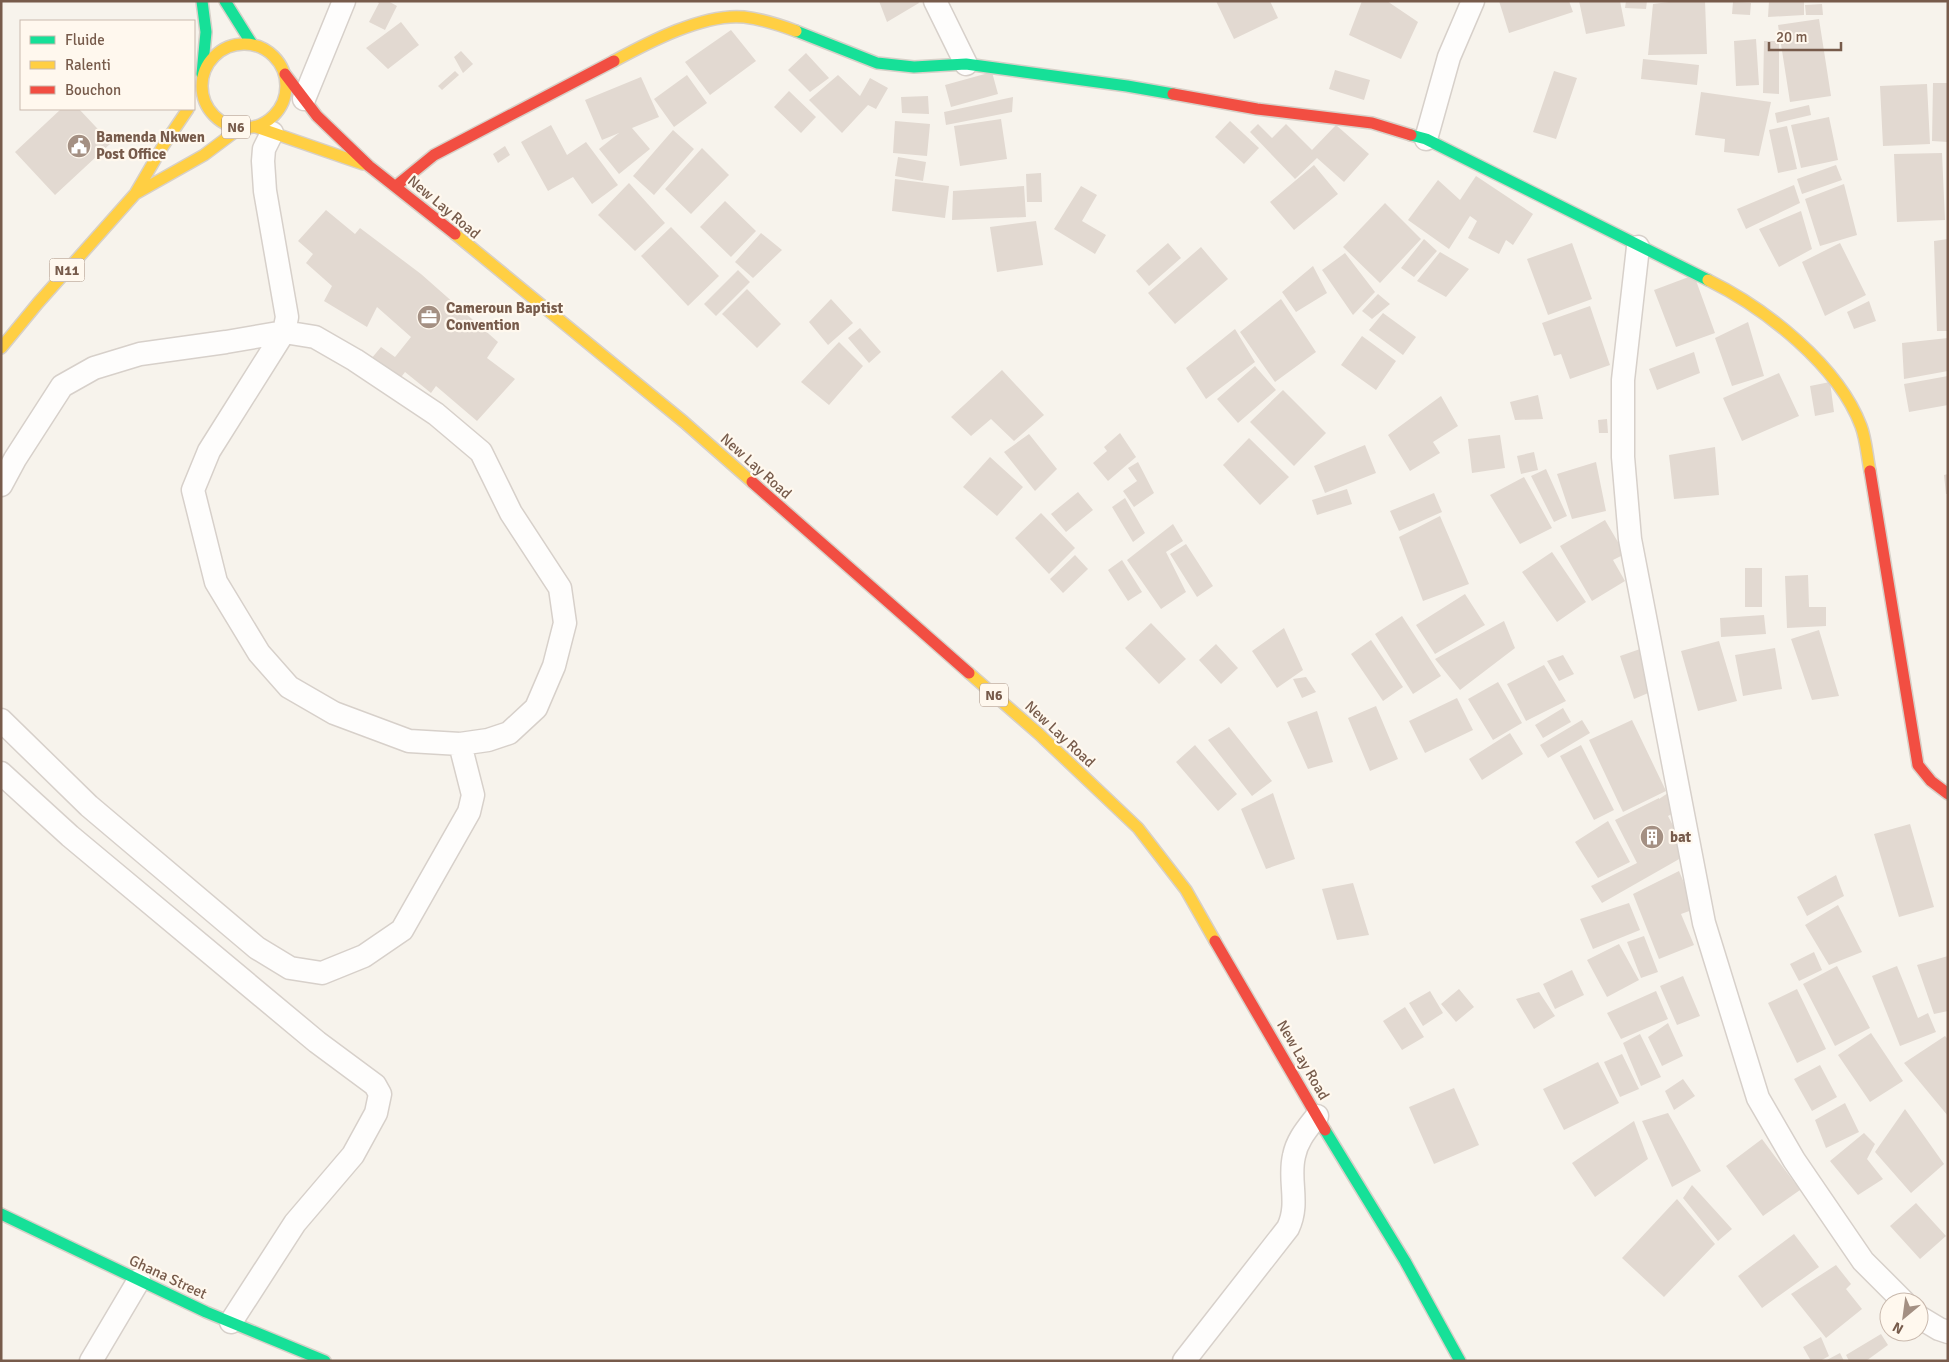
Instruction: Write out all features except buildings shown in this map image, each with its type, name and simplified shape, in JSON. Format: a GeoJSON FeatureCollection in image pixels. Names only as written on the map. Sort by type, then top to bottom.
{"type":"FeatureCollection","features":[{"type":"Feature","properties":{"kind":"main road","name":"N6"},"geometry":{"type":"LineString","coordinates":[[202,1],[206,32],[201,91],[209,112],[223,123],[240,128],[264,130],[369,166]]}},
{"type":"Feature","properties":{"kind":"main road","name":"N6"},"geometry":{"type":"LineString","coordinates":[[225,1],[252,44]]}},
{"type":"Feature","properties":{"kind":"main road"},"geometry":{"type":"LineString","coordinates":[[396,186],[434,155],[634,50],[702,21],[743,16],[783,26],[877,63],[914,67],[966,64],[1127,86],[1257,109],[1372,123],[1426,139],[1717,285],[1760,311],[1803,346],[1840,386],[1861,426],[1865,445],[1918,765],[1930,781],[1948,794]]}},
{"type":"Feature","properties":{"kind":"main road","name":"N6"},"geometry":{"type":"LineString","coordinates":[[201,79],[208,63],[219,51],[235,44],[252,44],[266,50],[277,60],[284,74],[317,116],[369,166]]}},
{"type":"Feature","properties":{"kind":"main road","name":"N6"},"geometry":{"type":"LineString","coordinates":[[264,130],[281,106],[286,90],[284,74]]}},
{"type":"Feature","properties":{"kind":"main road"},"geometry":{"type":"LineString","coordinates":[[195,100],[201,91]]}},
{"type":"Feature","properties":{"kind":"main road","name":"N11"},"geometry":{"type":"LineString","coordinates":[[1,348],[38,303],[135,194],[163,146],[187,110]]}},
{"type":"Feature","properties":{"kind":"main road","name":"N11"},"geometry":{"type":"LineString","coordinates":[[135,194],[204,155],[240,128]]}},
{"type":"Feature","properties":{"kind":"main road","name":"New Lay Road"},"geometry":{"type":"LineString","coordinates":[[369,166],[396,186],[684,422],[1039,734],[1138,828],[1186,890],[1317,1116],[1406,1261],[1460,1361]]}},
{"type":"Feature","properties":{"kind":"main road","name":"Ghana Street"},"geometry":{"type":"LineString","coordinates":[[1,1214],[231,1322],[325,1361]]}},
{"type":"Feature","properties":{"kind":"street"},"geometry":{"type":"LineString","coordinates":[[304,99],[344,1]]}},
{"type":"Feature","properties":{"kind":"street"},"geometry":{"type":"LineString","coordinates":[[935,1],[966,64]]}},
{"type":"Feature","properties":{"kind":"street"},"geometry":{"type":"LineString","coordinates":[[1426,139],[1449,57],[1473,1]]}},
{"type":"Feature","properties":{"kind":"street"},"geometry":{"type":"LineString","coordinates":[[1,485],[15,459],[62,386],[94,368],[140,354],[284,332],[315,337],[355,360],[436,414],[481,452],[511,513],[560,588],[566,623],[554,666],[536,708],[509,732],[488,740],[460,744],[408,741],[334,713],[289,687],[259,653],[216,582],[194,490],[209,451],[284,332],[287,317],[265,191],[262,161],[264,130]]}},
{"type":"Feature","properties":{"kind":"street"},"geometry":{"type":"LineString","coordinates":[[1638,247],[1623,380],[1622,458],[1630,539],[1704,923],[1758,1098],[1794,1160],[1863,1261],[1894,1292]]}},
{"type":"Feature","properties":{"kind":"street"},"geometry":{"type":"LineString","coordinates":[[1,720],[88,806],[257,948],[290,968],[322,973],[364,956],[402,930],[468,812],[473,795],[460,744]]}},
{"type":"Feature","properties":{"kind":"street"},"geometry":{"type":"LineString","coordinates":[[1,773],[70,836],[317,1042],[375,1084],[380,1094],[376,1113],[353,1154],[295,1223],[231,1322]]}},
{"type":"Feature","properties":{"kind":"street"},"geometry":{"type":"LineString","coordinates":[[1184,1361],[1288,1228],[1294,1216],[1293,1157],[1299,1140],[1317,1116]]}},
{"type":"Feature","properties":{"kind":"street"},"geometry":{"type":"LineString","coordinates":[[91,1361],[140,1280]]}},
{"type":"Feature","properties":{"kind":"street"},"geometry":{"type":"LineString","coordinates":[[1929,1323],[1948,1332]]}},
{"type":"Feature","properties":{"kind":"traffic: fast"},"geometry":{"type":"LineString","coordinates":[[202,1],[206,32],[202,74]]}},
{"type":"Feature","properties":{"kind":"traffic: fast"},"geometry":{"type":"LineString","coordinates":[[225,1],[252,44]]}},
{"type":"Feature","properties":{"kind":"traffic: fast"},"geometry":{"type":"LineString","coordinates":[[796,31],[877,63],[914,67],[966,64],[1173,94]]}},
{"type":"Feature","properties":{"kind":"traffic: fast"},"geometry":{"type":"LineString","coordinates":[[1411,135],[1426,139],[1708,280]]}},
{"type":"Feature","properties":{"kind":"traffic: fast"},"geometry":{"type":"LineString","coordinates":[[1325,1130],[1405,1261],[1460,1361]]}},
{"type":"Feature","properties":{"kind":"traffic: fast"},"geometry":{"type":"LineString","coordinates":[[1,1214],[206,1312],[325,1361]]}},
{"type":"Feature","properties":{"kind":"traffic: slow"},"geometry":{"type":"LineString","coordinates":[[614,61],[677,30],[728,17],[757,19],[796,31]]}},
{"type":"Feature","properties":{"kind":"traffic: slow"},"geometry":{"type":"LineString","coordinates":[[244,44],[260,47],[274,56],[283,70],[286,86],[283,102],[274,116],[260,125],[244,128],[228,125],[214,116],[205,102],[202,86],[205,70],[214,56],[228,47],[244,44]]}},
{"type":"Feature","properties":{"kind":"traffic: slow"},"geometry":{"type":"LineString","coordinates":[[1,348],[38,303],[135,194],[163,146],[187,110]]}},
{"type":"Feature","properties":{"kind":"traffic: slow"},"geometry":{"type":"LineString","coordinates":[[256,127],[363,164]]}},
{"type":"Feature","properties":{"kind":"traffic: slow"},"geometry":{"type":"LineString","coordinates":[[135,194],[204,155],[240,128]]}},
{"type":"Feature","properties":{"kind":"traffic: slow"},"geometry":{"type":"LineString","coordinates":[[455,234],[684,422],[752,482]]}},
{"type":"Feature","properties":{"kind":"traffic: slow"},"geometry":{"type":"LineString","coordinates":[[1708,280],[1753,306],[1775,322],[1818,360],[1850,403],[1861,426],[1870,471]]}},
{"type":"Feature","properties":{"kind":"traffic: slow"},"geometry":{"type":"LineString","coordinates":[[969,673],[1039,734],[1138,828],[1186,890],[1215,941]]}},
{"type":"Feature","properties":{"kind":"traffic: jam"},"geometry":{"type":"LineString","coordinates":[[396,186],[434,155],[614,61]]}},
{"type":"Feature","properties":{"kind":"traffic: jam"},"geometry":{"type":"LineString","coordinates":[[285,74],[317,116],[369,166],[455,234]]}},
{"type":"Feature","properties":{"kind":"traffic: jam"},"geometry":{"type":"LineString","coordinates":[[1173,94],[1257,109],[1372,123],[1411,135]]}},
{"type":"Feature","properties":{"kind":"traffic: jam"},"geometry":{"type":"LineString","coordinates":[[1870,471],[1918,765],[1931,781],[1948,794]]}},
{"type":"Feature","properties":{"kind":"traffic: jam"},"geometry":{"type":"LineString","coordinates":[[752,482],[969,673]]}},
{"type":"Feature","properties":{"kind":"traffic: jam"},"geometry":{"type":"LineString","coordinates":[[1215,941],[1325,1130]]}},
{"type":"Feature","properties":{"kind":"place","name":"Bamenda Nkwen Post Office"},"geometry":{"type":"Point","coordinates":[79,146]}},
{"type":"Feature","properties":{"kind":"place","name":"Cameroun Baptist Convention"},"geometry":{"type":"Point","coordinates":[429,317]}},
{"type":"Feature","properties":{"kind":"place","name":"bat"},"geometry":{"type":"Point","coordinates":[1652,837]}}]}
